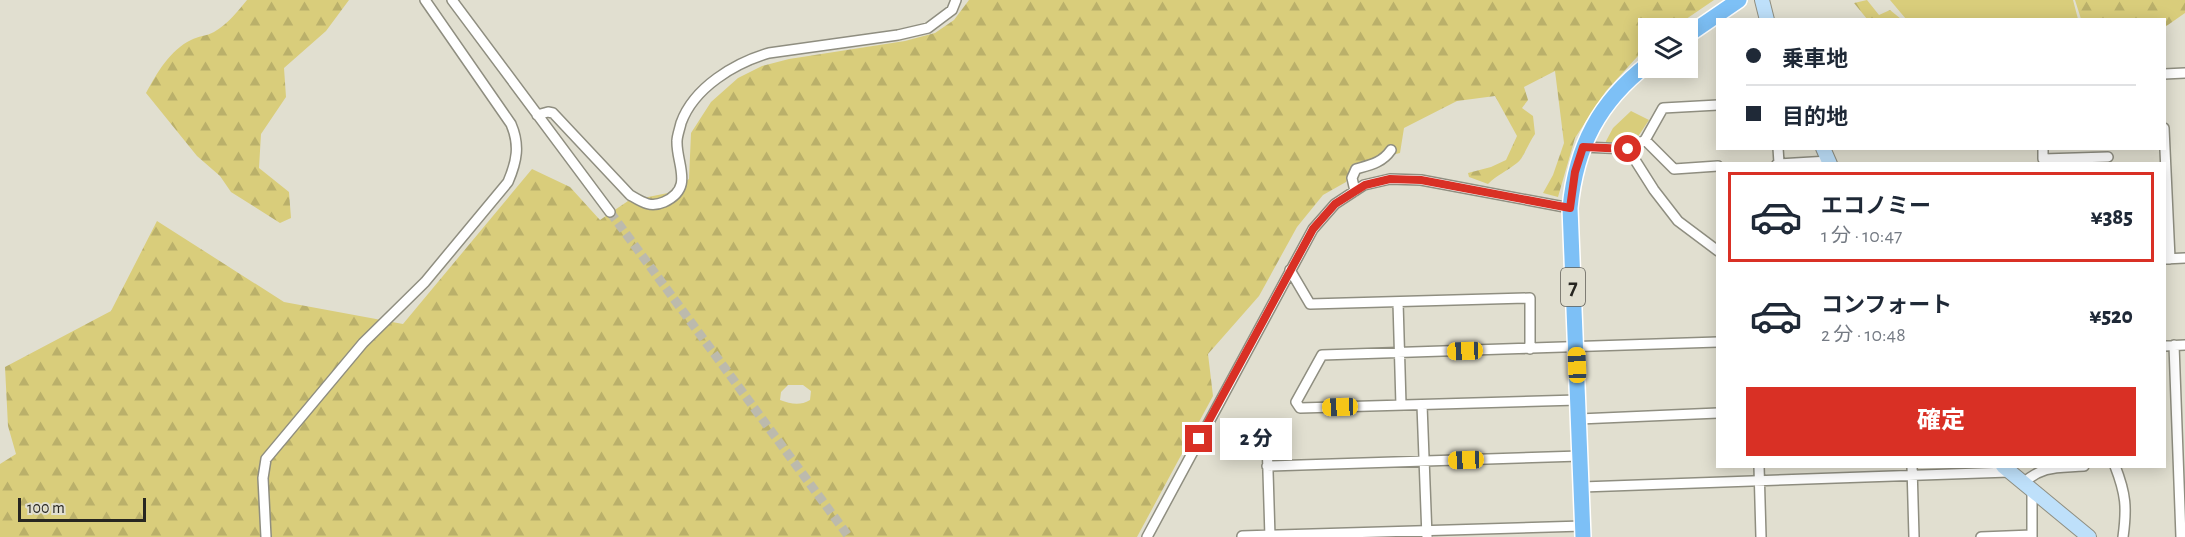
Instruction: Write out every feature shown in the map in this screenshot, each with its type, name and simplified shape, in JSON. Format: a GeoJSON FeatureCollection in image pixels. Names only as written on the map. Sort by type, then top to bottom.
{"type":"FeatureCollection","features":[{"type":"Feature","properties":{"kind":"main road"},"geometry":{"type":"LineString","coordinates":[[1698,28],[1739,0]]}},
{"type":"Feature","properties":{"kind":"main road","name":"7"},"geometry":{"type":"LineString","coordinates":[[1583,531],[1570,208],[1575,172],[1594,122],[1606,104],[1638,71]]}},
{"type":"Feature","properties":{"kind":"street"},"geometry":{"type":"LineString","coordinates":[[266,537],[263,478],[266,459],[363,344],[425,282],[508,182],[514,169],[518,147],[511,124],[425,0]]}},
{"type":"Feature","properties":{"kind":"street"},"geometry":{"type":"LineString","coordinates":[[452,0],[610,212]]}},
{"type":"Feature","properties":{"kind":"street"},"geometry":{"type":"LineString","coordinates":[[537,115],[553,113],[630,195],[645,204],[656,204],[672,198],[680,188],[682,168],[677,142],[684,117],[702,91],[728,71],[752,58],[769,53],[898,35],[928,28],[952,9],[956,0]]}},
{"type":"Feature","properties":{"kind":"street"},"geometry":{"type":"LineString","coordinates":[[1762,0],[1766,18]]}},
{"type":"Feature","properties":{"kind":"street"},"geometry":{"type":"LineString","coordinates":[[2166,74],[2185,74]]}},
{"type":"Feature","properties":{"kind":"street"},"geometry":{"type":"LineString","coordinates":[[1583,147],[1628,149],[1645,140],[1663,108],[1716,105]]}},
{"type":"Feature","properties":{"kind":"street"},"geometry":{"type":"LineString","coordinates":[[1645,140],[1674,169],[1716,166]]}},
{"type":"Feature","properties":{"kind":"street"},"geometry":{"type":"LineString","coordinates":[[1628,149],[1654,190],[1678,221],[1716,250]]}},
{"type":"Feature","properties":{"kind":"street"},"geometry":{"type":"LineString","coordinates":[[1355,191],[1352,178],[1356,169],[1375,164],[1385,158],[1391,150]]}},
{"type":"Feature","properties":{"kind":"street"},"geometry":{"type":"LineString","coordinates":[[2043,150],[2043,159],[2108,156]]}},
{"type":"Feature","properties":{"kind":"street"},"geometry":{"type":"LineString","coordinates":[[1794,162],[1827,158]]}},
{"type":"Feature","properties":{"kind":"street"},"geometry":{"type":"LineString","coordinates":[[1147,537],[1313,229],[1335,204],[1365,185],[1390,179],[1421,180],[1570,208]]}},
{"type":"Feature","properties":{"kind":"street"},"geometry":{"type":"LineString","coordinates":[[2166,215],[2167,259],[2185,258]]}},
{"type":"Feature","properties":{"kind":"street"},"geometry":{"type":"LineString","coordinates":[[1290,270],[1310,304],[1530,298],[1530,349]]}},
{"type":"Feature","properties":{"kind":"street"},"geometry":{"type":"LineString","coordinates":[[1398,302],[1401,405]]}},
{"type":"Feature","properties":{"kind":"street"},"geometry":{"type":"LineString","coordinates":[[1578,400],[1300,408],[1296,402],[1322,355],[1716,342]]}},
{"type":"Feature","properties":{"kind":"street"},"geometry":{"type":"LineString","coordinates":[[2181,537],[2181,450],[2169,345],[2185,345]]}},
{"type":"Feature","properties":{"kind":"street"},"geometry":{"type":"LineString","coordinates":[[1422,405],[1427,533]]}},
{"type":"Feature","properties":{"kind":"street"},"geometry":{"type":"LineString","coordinates":[[1579,419],[1716,414]]}},
{"type":"Feature","properties":{"kind":"street"},"geometry":{"type":"LineString","coordinates":[[1267,439],[1270,536]]}},
{"type":"Feature","properties":{"kind":"street"},"geometry":{"type":"LineString","coordinates":[[1267,466],[1580,456]]}},
{"type":"Feature","properties":{"kind":"street"},"geometry":{"type":"LineString","coordinates":[[1759,468],[1761,537]]}},
{"type":"Feature","properties":{"kind":"street"},"geometry":{"type":"LineString","coordinates":[[1982,537],[2032,536],[2027,488],[2035,473],[2060,468]]}},
{"type":"Feature","properties":{"kind":"street"},"geometry":{"type":"LineString","coordinates":[[2116,468],[2125,489],[2126,516],[2123,537]]}},
{"type":"Feature","properties":{"kind":"street"},"geometry":{"type":"LineString","coordinates":[[1582,487],[1912,471],[2006,469],[2089,537]]}},
{"type":"Feature","properties":{"kind":"street"},"geometry":{"type":"LineString","coordinates":[[1912,471],[1914,537]]}},
{"type":"Feature","properties":{"kind":"street"},"geometry":{"type":"LineString","coordinates":[[1242,536],[1583,531]]}},
{"type":"Feature","properties":{"kind":"green space"},"geometry":{"type":"Polygon","coordinates":[[[247,0],[349,0],[326,31],[284,68],[286,97],[261,134],[259,168],[289,192],[291,218],[280,223],[231,192],[220,176],[197,156],[146,93],[170,56],[183,44],[219,29],[247,0]]]}},
{"type":"Feature","properties":{"kind":"green space"},"geometry":{"type":"Polygon","coordinates":[[[969,0],[1714,0],[1688,18],[1638,18],[1638,56],[1606,91],[1575,138],[1558,197],[1543,193],[1553,175],[1564,143],[1555,71],[1524,87],[1528,100],[1522,108],[1533,116],[1535,134],[1519,161],[1488,184],[1469,177],[1468,173],[1506,160],[1517,136],[1495,96],[1457,101],[1404,128],[1400,153],[1353,164],[1346,182],[1323,195],[1297,227],[1259,296],[1208,354],[1213,396],[1137,537],[0,537],[0,464],[16,454],[8,426],[5,367],[111,311],[157,221],[284,302],[403,324],[532,169],[570,187],[600,220],[628,201],[668,193],[689,179],[691,133],[711,102],[738,78],[762,66],[789,59],[905,41],[935,33],[954,20],[969,0]],[[788,385],[781,392],[780,400],[795,404],[803,403],[810,400],[811,391],[803,385],[788,385]]]}},
{"type":"Feature","properties":{"kind":"green space"},"geometry":{"type":"Polygon","coordinates":[[[1867,0],[1879,15],[1890,10],[1900,18],[1866,18],[1854,3],[1867,0]]]}},
{"type":"Feature","properties":{"kind":"green space"},"geometry":{"type":"Polygon","coordinates":[[[1890,0],[2073,0],[2078,18],[1905,18],[1890,0]]]}},
{"type":"Feature","properties":{"kind":"green space"},"geometry":{"type":"Polygon","coordinates":[[[2075,0],[2185,0],[2185,13],[2166,26],[2166,18],[2081,18],[2075,0]]]}},
{"type":"Feature","properties":{"kind":"green space"},"geometry":{"type":"Polygon","coordinates":[[[1631,111],[1649,120],[1635,141],[1605,143],[1613,128],[1631,111]]]}},
{"type":"Feature","properties":{"kind":"tunnel"},"geometry":{"type":"LineString","coordinates":[[610,212],[849,537]]}},
{"type":"Feature","properties":{"kind":"route"},"geometry":{"type":"LineString","coordinates":[[1199,439],[1313,229],[1335,204],[1365,185],[1390,179],[1421,180],[1570,208],[1575,172],[1583,147],[1628,149]]}}]}
